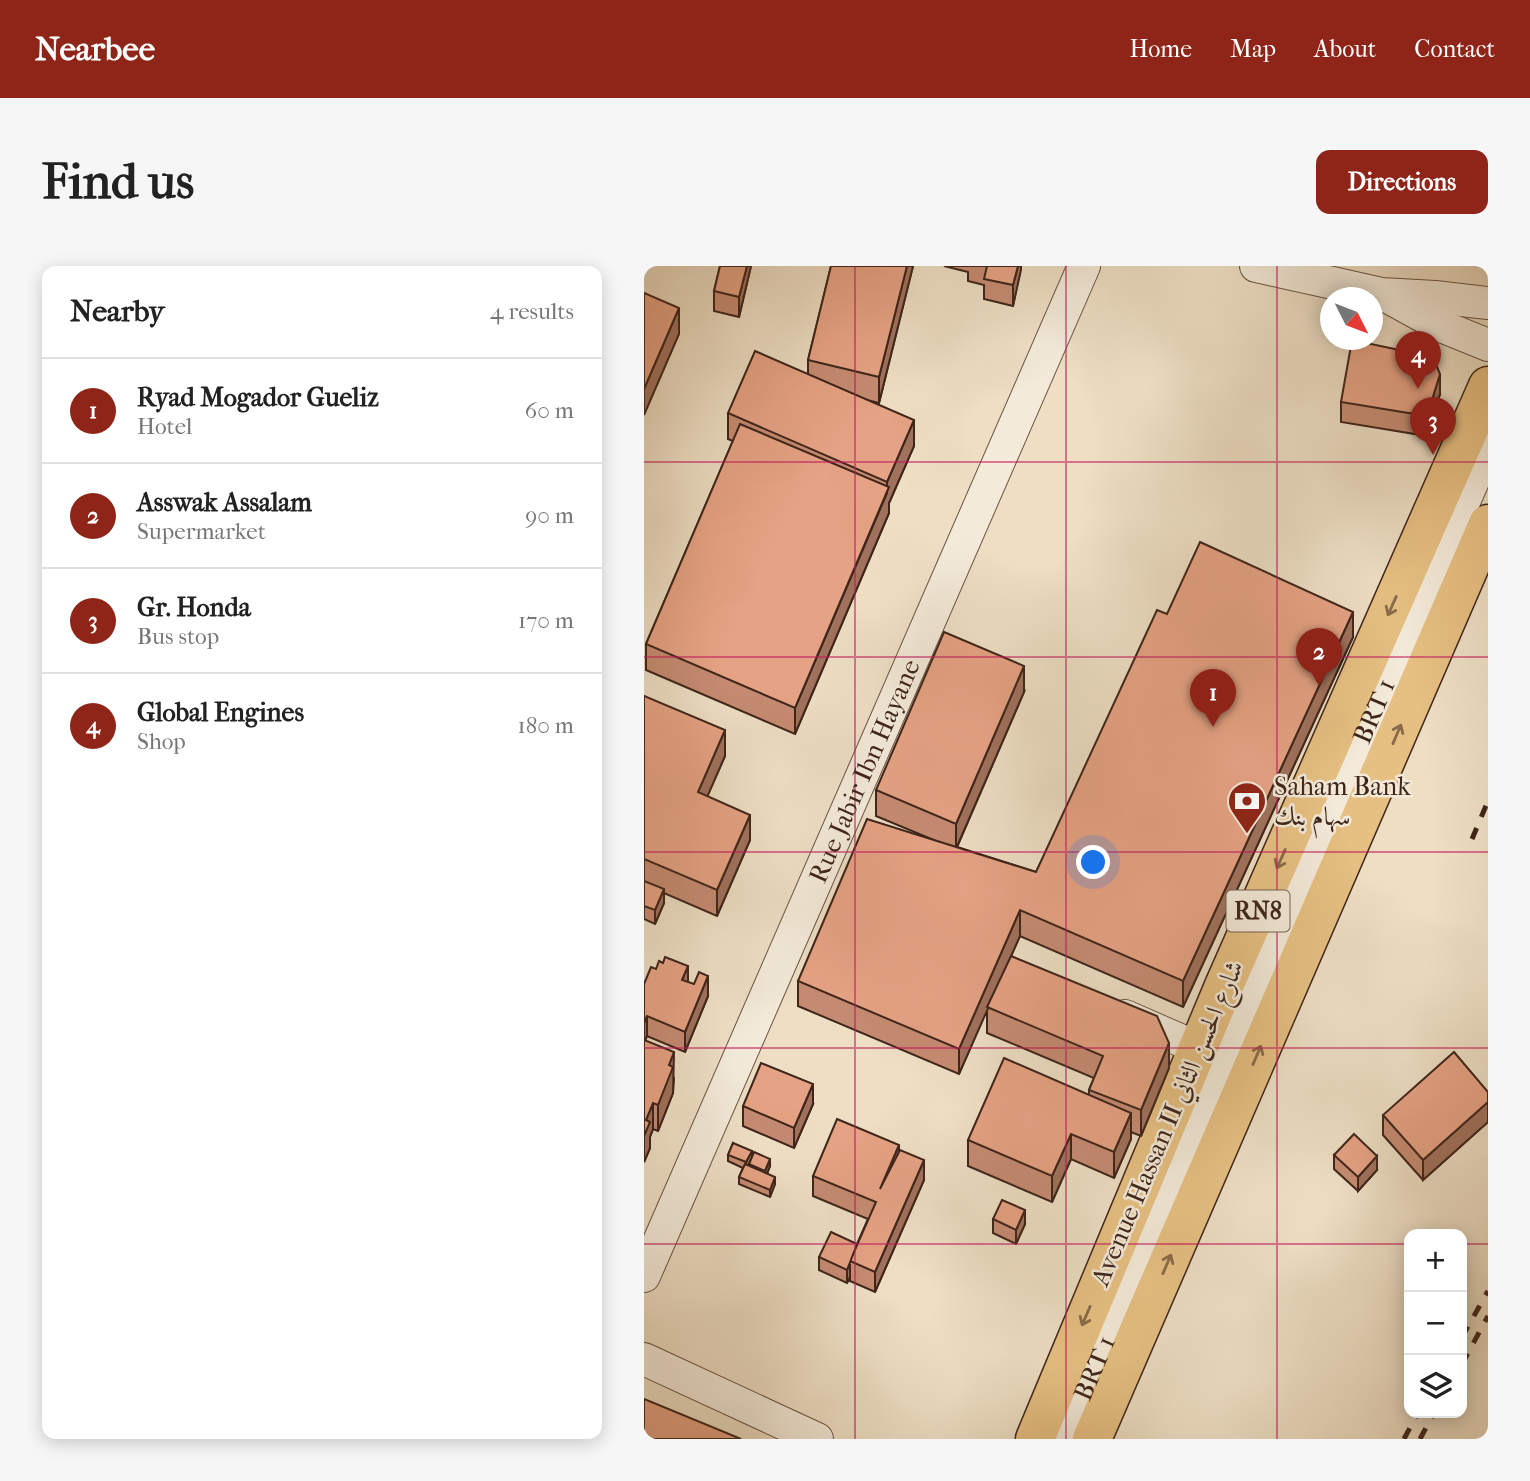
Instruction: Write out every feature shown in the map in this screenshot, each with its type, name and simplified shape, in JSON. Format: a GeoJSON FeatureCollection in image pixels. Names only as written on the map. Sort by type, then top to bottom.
{"type":"FeatureCollection","features":[{"type":"Feature","properties":{"kind":"main road","name":"Avenue Hassan II شارع الحسن الثاني"},"geometry":{"type":"LineString","coordinates":[[1035,1439],[1198,1048],[1488,386]]}},
{"type":"Feature","properties":{"kind":"main road","name":"RN8"},"geometry":{"type":"LineString","coordinates":[[1092,1439],[1488,524]]}},
{"type":"Feature","properties":{"kind":"street","name":"Rue Jabir Ibn Hayane"},"geometry":{"type":"LineString","coordinates":[[644,1276],[1084,266]]}},
{"type":"Feature","properties":{"kind":"street"},"geometry":{"type":"LineString","coordinates":[[1256,266],[1350,287]]}},
{"type":"Feature","properties":{"kind":"street"},"geometry":{"type":"LineString","coordinates":[[1383,294],[1488,303]]}},
{"type":"Feature","properties":{"kind":"street"},"geometry":{"type":"LineString","coordinates":[[1383,295],[1441,326],[1488,345]]}},
{"type":"Feature","properties":{"kind":"street","name":"BRT 1"},"geometry":{"type":"LineString","coordinates":[[1064,1439],[1488,446]]}},
{"type":"Feature","properties":{"kind":"street"},"geometry":{"type":"LineString","coordinates":[[1097,1004],[1198,1048]]}},
{"type":"Feature","properties":{"kind":"street"},"geometry":{"type":"LineString","coordinates":[[644,1359],[817,1439]]}},
{"type":"Feature","properties":{"kind":"building"},"geometry":{"type":"Polygon","coordinates":[[[720,266],[747,266],[739,297],[714,291],[720,266]]]}},
{"type":"Feature","properties":{"kind":"building"},"geometry":{"type":"Polygon","coordinates":[[[831,266],[907,266],[879,377],[808,360],[831,266]]]}},
{"type":"Feature","properties":{"kind":"building"},"geometry":{"type":"Polygon","coordinates":[[[987,266],[1018,266],[1013,285],[984,279],[987,266]]]}},
{"type":"Feature","properties":{"kind":"building"},"geometry":{"type":"Polygon","coordinates":[[[644,293],[679,308],[644,389],[644,293]]]}},
{"type":"Feature","properties":{"kind":"building"},"geometry":{"type":"Polygon","coordinates":[[[1383,347],[1433,357],[1440,374],[1427,416],[1341,402],[1350,350],[1383,350],[1383,347]]]}},
{"type":"Feature","properties":{"kind":"building"},"geometry":{"type":"Polygon","coordinates":[[[755,351],[914,420],[887,482],[728,413],[755,351]]]}},
{"type":"Feature","properties":{"kind":"building"},"geometry":{"type":"Polygon","coordinates":[[[740,424],[889,487],[795,708],[646,644],[740,424]]]}},
{"type":"Feature","properties":{"kind":"building"},"geometry":{"type":"Polygon","coordinates":[[[1200,542],[1353,612],[1183,981],[1020,910],[959,1049],[798,981],[867,819],[1036,872],[1157,610],[1167,614],[1200,542]]]}},
{"type":"Feature","properties":{"kind":"building"},"geometry":{"type":"Polygon","coordinates":[[[944,632],[1024,666],[956,824],[876,790],[944,632]]]}},
{"type":"Feature","properties":{"kind":"building"},"geometry":{"type":"Polygon","coordinates":[[[644,696],[725,730],[698,792],[750,815],[717,890],[644,859],[644,696]]]}},
{"type":"Feature","properties":{"kind":"building"},"geometry":{"type":"Polygon","coordinates":[[[644,881],[664,889],[655,910],[644,906],[644,881]]]}},
{"type":"Feature","properties":{"kind":"building"},"geometry":{"type":"Polygon","coordinates":[[[1011,956],[1157,1016],[1169,1043],[1141,1110],[1089,1090],[1103,1056],[987,1007],[1011,956]]]}},
{"type":"Feature","properties":{"kind":"building"},"geometry":{"type":"Polygon","coordinates":[[[665,957],[688,966],[682,980],[694,984],[699,972],[708,976],[685,1032],[647,1016],[644,1023],[644,984],[651,967],[656,969],[659,961],[663,963],[665,957]]]}},
{"type":"Feature","properties":{"kind":"building"},"geometry":{"type":"Polygon","coordinates":[[[644,1040],[674,1052],[669,1065],[673,1067],[658,1105],[653,1103],[646,1120],[650,1122],[644,1136],[644,1040]]]}},
{"type":"Feature","properties":{"kind":"building"},"geometry":{"type":"Polygon","coordinates":[[[1454,1052],[1488,1092],[1488,1102],[1423,1160],[1383,1115],[1454,1052]]]}},
{"type":"Feature","properties":{"kind":"building"},"geometry":{"type":"Polygon","coordinates":[[[1004,1058],[1131,1113],[1114,1152],[1071,1134],[1052,1176],[968,1140],[1004,1058]]]}},
{"type":"Feature","properties":{"kind":"building"},"geometry":{"type":"Polygon","coordinates":[[[761,1063],[813,1084],[794,1128],[743,1106],[761,1063]]]}},
{"type":"Feature","properties":{"kind":"building"},"geometry":{"type":"Polygon","coordinates":[[[837,1119],[899,1145],[880,1189],[900,1150],[924,1160],[875,1272],[850,1261],[876,1202],[813,1176],[837,1119]]]}},
{"type":"Feature","properties":{"kind":"building"},"geometry":{"type":"Polygon","coordinates":[[[1354,1134],[1377,1156],[1358,1177],[1334,1155],[1354,1134]]]}},
{"type":"Feature","properties":{"kind":"building"},"geometry":{"type":"Polygon","coordinates":[[[733,1143],[752,1151],[746,1162],[728,1155],[733,1143]]]}},
{"type":"Feature","properties":{"kind":"building"},"geometry":{"type":"Polygon","coordinates":[[[754,1152],[770,1159],[765,1171],[749,1164],[754,1152]]]}},
{"type":"Feature","properties":{"kind":"building"},"geometry":{"type":"Polygon","coordinates":[[[745,1164],[775,1177],[770,1190],[739,1177],[745,1164]]]}},
{"type":"Feature","properties":{"kind":"building"},"geometry":{"type":"Polygon","coordinates":[[[1002,1200],[1025,1210],[1016,1230],[993,1219],[1002,1200]]]}},
{"type":"Feature","properties":{"kind":"building"},"geometry":{"type":"Polygon","coordinates":[[[831,1232],[857,1244],[847,1270],[819,1257],[831,1232]]]}},
{"type":"Feature","properties":{"kind":"building"},"geometry":{"type":"Polygon","coordinates":[[[644,1399],[741,1439],[644,1439],[644,1399]]]}},
{"type":"Feature","properties":{"kind":"railway"},"geometry":{"type":"LineString","coordinates":[[1472,839],[1488,801]]}},
{"type":"Feature","properties":{"kind":"railway"},"geometry":{"type":"LineString","coordinates":[[1467,1328],[1488,1291]]}},
{"type":"Feature","properties":{"kind":"railway"},"geometry":{"type":"LineString","coordinates":[[1467,1355],[1488,1316]]}},
{"type":"Feature","properties":{"kind":"railway"},"geometry":{"type":"LineString","coordinates":[[1404,1439],[1415,1418]]}},
{"type":"Feature","properties":{"kind":"railway"},"geometry":{"type":"LineString","coordinates":[[1420,1439],[1431,1418]]}},
{"type":"Feature","properties":{"kind":"place","name":"Global Engines"},"geometry":{"type":"Point","coordinates":[1418,389]}},
{"type":"Feature","properties":{"kind":"place","name":"Gr. Honda"},"geometry":{"type":"Point","coordinates":[1433,455]}},
{"type":"Feature","properties":{"kind":"place","name":"Asswak Assalam"},"geometry":{"type":"Point","coordinates":[1319,686]}},
{"type":"Feature","properties":{"kind":"place","name":"Ryad Mogador Gueliz"},"geometry":{"type":"Point","coordinates":[1213,727]}},
{"type":"Feature","properties":{"kind":"place","name":"Saham Bank سهام بنك"},"geometry":{"type":"Point","coordinates":[1247,835]}}]}
